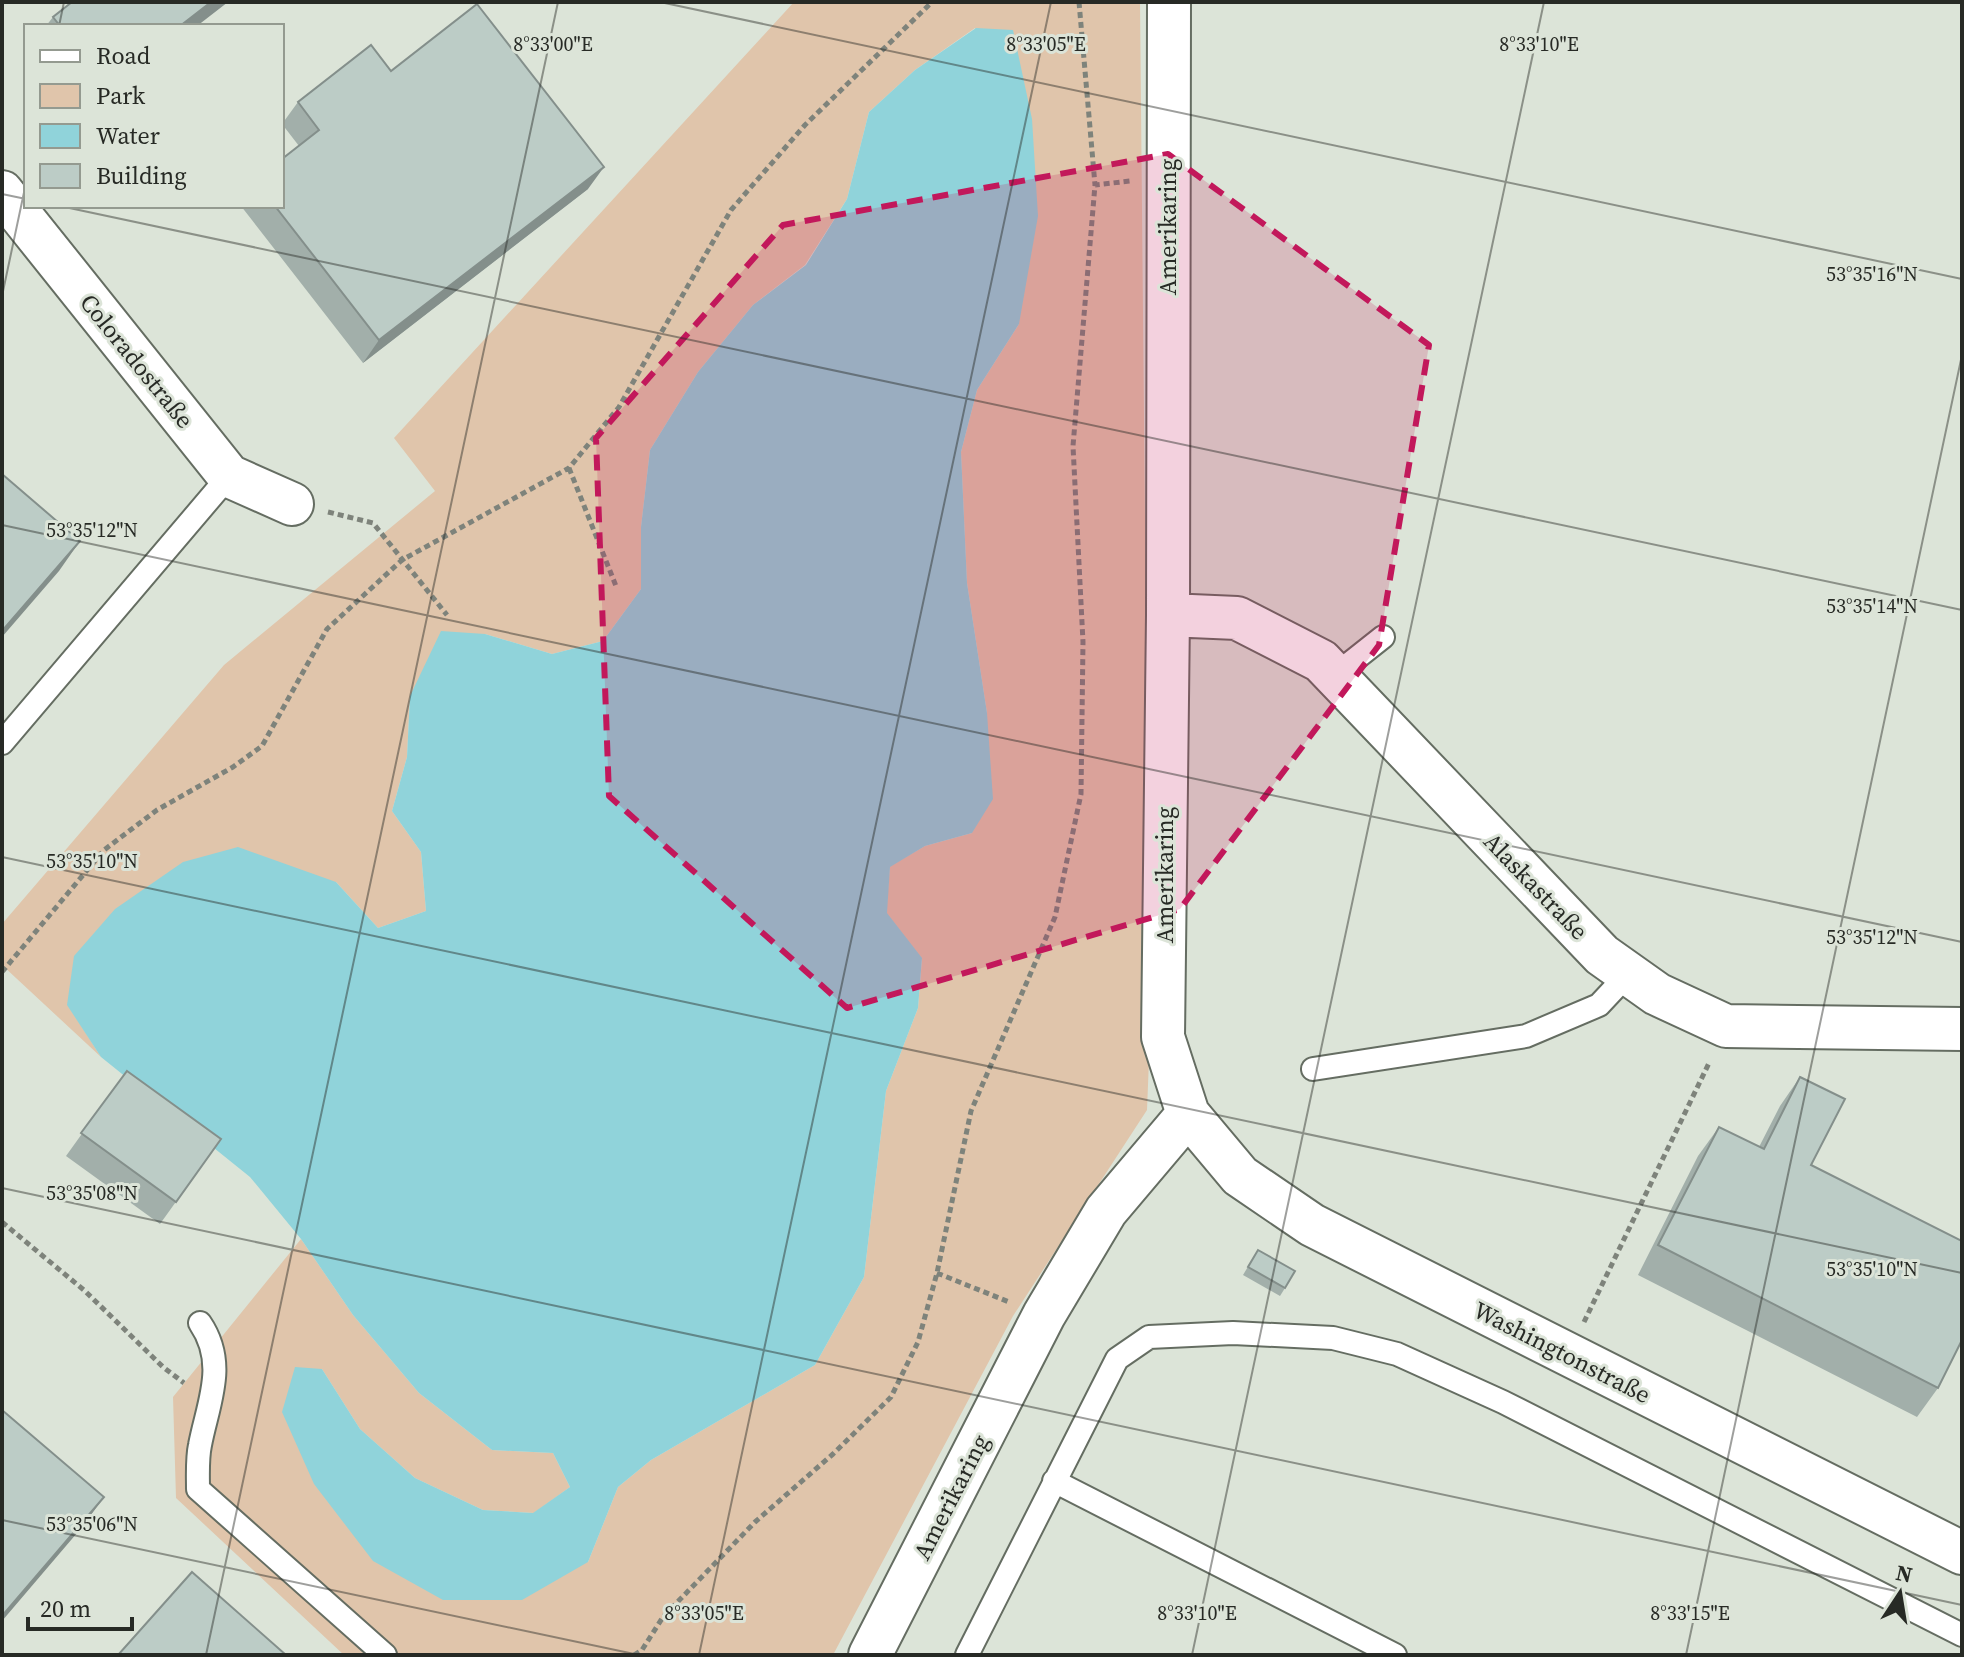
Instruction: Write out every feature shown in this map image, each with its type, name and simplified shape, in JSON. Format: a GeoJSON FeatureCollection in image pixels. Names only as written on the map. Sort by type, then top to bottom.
{"type":"FeatureCollection","features":[{"type":"Feature","properties":{"kind":"street","name":"Amerikaring"},"geometry":{"type":"LineString","coordinates":[[870,1655],[1044,1315],[1106,1211],[1188,1114],[1163,1037],[1168,615],[1169,2]]}},
{"type":"Feature","properties":{"kind":"street","name":"Coloradostraße"},"geometry":{"type":"LineString","coordinates":[[2,192],[229,476],[292,504]]}},
{"type":"Feature","properties":{"kind":"street","name":"Alaskastraße"},"geometry":{"type":"LineString","coordinates":[[1168,615],[1237,618],[1321,661],[1602,955],[1657,994],[1726,1026],[1962,1029]]}},
{"type":"Feature","properties":{"kind":"street","name":"Washingtonstraße"},"geometry":{"type":"LineString","coordinates":[[1188,1114],[1240,1176],[1312,1225],[1962,1553]]}},
{"type":"Feature","properties":{"kind":"lane"},"geometry":{"type":"LineString","coordinates":[[2,743],[229,476]]}},
{"type":"Feature","properties":{"kind":"lane"},"geometry":{"type":"LineString","coordinates":[[1335,675],[1383,637]]}},
{"type":"Feature","properties":{"kind":"lane"},"geometry":{"type":"LineString","coordinates":[[1313,1069],[1526,1036],[1599,1005],[1628,974]]}},
{"type":"Feature","properties":{"kind":"lane"},"geometry":{"type":"LineString","coordinates":[[200,1323],[209,1336],[215,1372],[212,1403],[199,1447],[198,1489],[385,1655]]}},
{"type":"Feature","properties":{"kind":"lane"},"geometry":{"type":"LineString","coordinates":[[967,1655],[1117,1359],[1149,1337],[1233,1333],[1333,1338],[1397,1354],[1503,1402],[1962,1635]]}},
{"type":"Feature","properties":{"kind":"lane"},"geometry":{"type":"LineString","coordinates":[[1054,1481],[1395,1655]]}},
{"type":"Feature","properties":{"kind":"path"},"geometry":{"type":"LineString","coordinates":[[2,972],[104,850],[157,810],[233,767],[262,746],[327,629],[402,560],[569,468],[619,407],[731,210],[805,125],[932,2]]}},
{"type":"Feature","properties":{"kind":"path"},"geometry":{"type":"LineString","coordinates":[[634,1655],[641,1652],[663,1617],[755,1522],[833,1454],[891,1397],[918,1342],[937,1273],[971,1111],[1055,917],[1081,794],[1083,642],[1073,446],[1095,185],[1079,2]]}},
{"type":"Feature","properties":{"kind":"path"},"geometry":{"type":"LineString","coordinates":[[1095,185],[1167,179]]}},
{"type":"Feature","properties":{"kind":"path"},"geometry":{"type":"LineString","coordinates":[[569,468],[616,586]]}},
{"type":"Feature","properties":{"kind":"path"},"geometry":{"type":"LineString","coordinates":[[292,504],[373,523],[447,615]]}},
{"type":"Feature","properties":{"kind":"path"},"geometry":{"type":"LineString","coordinates":[[1568,1355],[1726,1026]]}},
{"type":"Feature","properties":{"kind":"path"},"geometry":{"type":"LineString","coordinates":[[2,1222],[85,1291],[163,1367],[212,1403]]}},
{"type":"Feature","properties":{"kind":"path"},"geometry":{"type":"LineString","coordinates":[[937,1273],[1044,1315]]}},
{"type":"Feature","properties":{"kind":"highlighted area"},"geometry":{"type":"Polygon","coordinates":[[[1168,154],[1429,345],[1379,645],[1180,909],[847,1008],[609,796],[596,438],[783,225],[1168,154]]]}},
{"type":"Feature","properties":{"kind":"green space"},"geometry":{"type":"Polygon","coordinates":[[[794,2],[1140,2],[1150,1035],[1147,1110],[1013,1316],[833,1655],[344,1655],[176,1498],[173,1397],[301,1239],[353,1315],[419,1393],[492,1450],[553,1453],[570,1487],[534,1513],[483,1510],[415,1478],[360,1429],[322,1369],[314,1484],[588,1562],[618,1487],[651,1460],[815,1365],[864,1277],[886,1091],[918,1008],[922,959],[886,913],[890,866],[925,846],[972,833],[987,713],[967,583],[961,452],[977,390],[1019,324],[975,28],[915,70],[869,112],[847,199],[805,265],[753,305],[698,372],[650,450],[641,527],[641,589],[603,641],[552,654],[485,634],[410,696],[407,757],[392,811],[421,852],[426,911],[378,928],[336,882],[68,1005],[101,1057],[2,965],[2,924],[224,665],[435,491],[394,438],[794,2]]]}},
{"type":"Feature","properties":{"kind":"water"},"geometry":{"type":"Polygon","coordinates":[[[976,28],[1013,30],[1032,119],[1038,216],[1019,324],[977,390],[961,452],[967,583],[987,713],[993,799],[972,833],[925,846],[890,867],[887,913],[922,958],[918,1008],[886,1091],[864,1277],[815,1365],[651,1460],[618,1487],[588,1562],[522,1600],[443,1600],[373,1561],[314,1484],[282,1412],[295,1367],[322,1369],[360,1429],[415,1478],[483,1510],[533,1513],[570,1487],[553,1453],[492,1450],[419,1393],[353,1315],[301,1239],[250,1177],[101,1057],[67,1005],[74,956],[115,909],[183,862],[238,847],[336,882],[378,928],[426,911],[421,852],[392,811],[407,757],[410,696],[441,631],[485,634],[552,654],[603,641],[641,589],[641,527],[650,450],[698,372],[753,305],[806,265],[847,199],[869,112],[915,70],[976,28]]]}},
{"type":"Feature","properties":{"kind":"building"},"geometry":{"type":"Polygon","coordinates":[[[72,2],[211,2],[183,24],[58,24],[53,17],[72,2]]]}},
{"type":"Feature","properties":{"kind":"building"},"geometry":{"type":"Polygon","coordinates":[[[477,4],[604,167],[379,340],[277,208],[284,208],[284,157],[319,130],[298,102],[371,45],[391,71],[477,4]]]}},
{"type":"Feature","properties":{"kind":"building"},"geometry":{"type":"Polygon","coordinates":[[[2,474],[80,541],[2,631],[2,474]]]}},
{"type":"Feature","properties":{"kind":"building"},"geometry":{"type":"Polygon","coordinates":[[[127,1071],[221,1139],[176,1202],[81,1133],[127,1071]]]}},
{"type":"Feature","properties":{"kind":"building"},"geometry":{"type":"Polygon","coordinates":[[[1800,1077],[1845,1099],[1811,1165],[1962,1241],[1962,1340],[1938,1388],[1658,1245],[1719,1127],[1764,1149],[1800,1077]]]}},
{"type":"Feature","properties":{"kind":"building"},"geometry":{"type":"Polygon","coordinates":[[[1258,1250],[1295,1271],[1285,1288],[1248,1267],[1258,1250]]]}},
{"type":"Feature","properties":{"kind":"building"},"geometry":{"type":"Polygon","coordinates":[[[2,1410],[104,1497],[2,1616],[2,1410]]]}},
{"type":"Feature","properties":{"kind":"building"},"geometry":{"type":"Polygon","coordinates":[[[192,1572],[286,1655],[118,1655],[192,1572]]]}}]}
